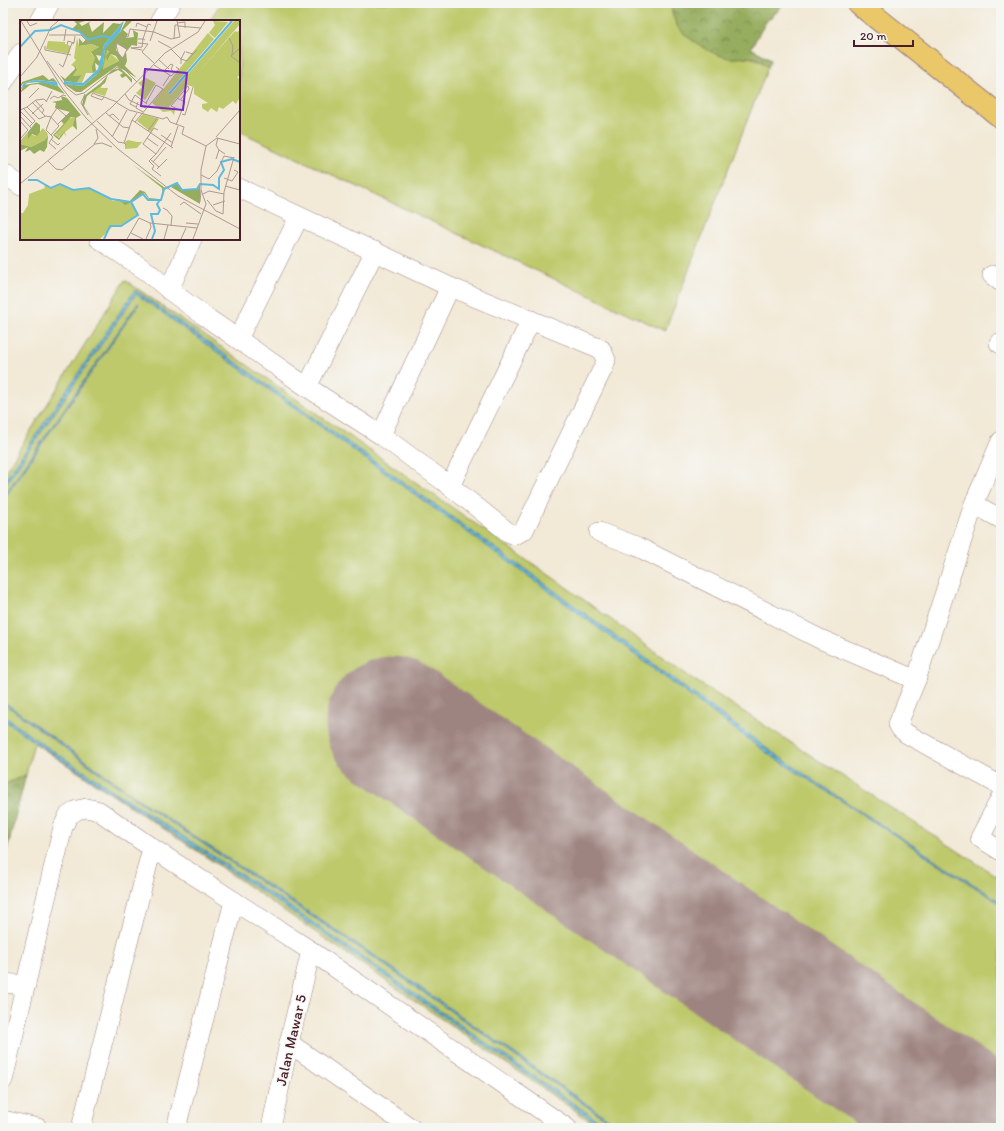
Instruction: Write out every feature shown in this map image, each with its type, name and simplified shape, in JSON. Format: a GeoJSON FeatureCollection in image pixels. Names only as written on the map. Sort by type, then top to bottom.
{"type":"FeatureCollection","features":[{"type":"Feature","properties":{"kind":"highway"},"geometry":{"type":"LineString","coordinates":[[858,3],[1001,117]]}},
{"type":"Feature","properties":{"kind":"street"},"geometry":{"type":"LineString","coordinates":[[161,20],[171,3]]}},
{"type":"Feature","properties":{"kind":"street"},"geometry":{"type":"LineString","coordinates":[[3,83],[20,55]]}},
{"type":"Feature","properties":{"kind":"street"},"geometry":{"type":"LineString","coordinates":[[3,173],[20,185]]}},
{"type":"Feature","properties":{"kind":"street"},"geometry":{"type":"LineString","coordinates":[[100,240],[148,272],[169,290],[307,386],[381,435],[450,486],[508,532],[515,536],[524,530],[606,360],[601,349],[450,287],[240,188]]}},
{"type":"Feature","properties":{"kind":"street"},"geometry":{"type":"LineString","coordinates":[[238,338],[299,217]]}},
{"type":"Feature","properties":{"kind":"street"},"geometry":{"type":"LineString","coordinates":[[169,290],[192,240]]}},
{"type":"Feature","properties":{"kind":"street"},"geometry":{"type":"LineString","coordinates":[[307,386],[375,251]]}},
{"type":"Feature","properties":{"kind":"street"},"geometry":{"type":"LineString","coordinates":[[381,435],[450,287]]}},
{"type":"Feature","properties":{"kind":"street"},"geometry":{"type":"LineString","coordinates":[[450,486],[531,320]]}},
{"type":"Feature","properties":{"kind":"street"},"geometry":{"type":"LineString","coordinates":[[1001,441],[974,504],[916,680],[898,724],[901,729],[1001,786]]}},
{"type":"Feature","properties":{"kind":"street"},"geometry":{"type":"LineString","coordinates":[[974,504],[1001,519]]}},
{"type":"Feature","properties":{"kind":"street"},"geometry":{"type":"LineString","coordinates":[[599,532],[636,546],[820,639],[916,680]]}},
{"type":"Feature","properties":{"kind":"street"},"geometry":{"type":"LineString","coordinates":[[1001,798],[980,838],[1001,851]]}},
{"type":"Feature","properties":{"kind":"street"},"geometry":{"type":"LineString","coordinates":[[3,1080],[63,827],[68,816],[77,810],[87,808],[98,810],[152,848],[311,951],[567,1128]]}},
{"type":"Feature","properties":{"kind":"street"},"geometry":{"type":"LineString","coordinates":[[81,1128],[152,848]]}},
{"type":"Feature","properties":{"kind":"street"},"geometry":{"type":"LineString","coordinates":[[176,1128],[234,901]]}},
{"type":"Feature","properties":{"kind":"street","name":"Jalan Mawar 5"},"geometry":{"type":"LineString","coordinates":[[271,1128],[311,951]]}},
{"type":"Feature","properties":{"kind":"street"},"geometry":{"type":"LineString","coordinates":[[3,983],[26,985]]}},
{"type":"Feature","properties":{"kind":"street"},"geometry":{"type":"LineString","coordinates":[[289,1043],[411,1128]]}},
{"type":"Feature","properties":{"kind":"street"},"geometry":{"type":"LineString","coordinates":[[3,1120],[38,1128]]}},
{"type":"Feature","properties":{"kind":"green space"},"geometry":{"type":"Polygon","coordinates":[[[221,3],[672,3],[672,13],[730,58],[741,57],[759,60],[768,67],[665,331],[240,131],[240,20],[210,20],[221,3]]]}},
{"type":"Feature","properties":{"kind":"green space"},"geometry":{"type":"Polygon","coordinates":[[[672,3],[786,3],[766,22],[751,48],[771,59],[768,67],[761,60],[755,58],[724,57],[702,47],[682,32],[678,27],[673,15],[672,3]]]}},
{"type":"Feature","properties":{"kind":"green space"},"geometry":{"type":"Polygon","coordinates":[[[125,280],[562,584],[690,677],[1001,879],[1001,1089],[418,688],[366,760],[900,1128],[600,1128],[209,859],[34,743],[26,775],[3,785],[3,475],[125,280]]]}},
{"type":"Feature","properties":{"kind":"green space"},"geometry":{"type":"Polygon","coordinates":[[[26,775],[5,858],[3,849],[3,785],[26,775]]]}},
{"type":"Feature","properties":{"kind":"water"},"geometry":{"type":"Polygon","coordinates":[[[135,290],[533,575],[769,750],[840,798],[1001,902],[1001,904],[767,753],[531,578],[136,294],[3,488],[3,483],[135,290]]]}},
{"type":"Feature","properties":{"kind":"water"},"geometry":{"type":"Polygon","coordinates":[[[138,303],[139,304],[3,500],[3,497],[138,303]]]}},
{"type":"Feature","properties":{"kind":"water"},"geometry":{"type":"Polygon","coordinates":[[[3,701],[138,799],[378,958],[621,1128],[618,1128],[377,960],[137,800],[3,703],[3,701]]]}},
{"type":"Feature","properties":{"kind":"water"},"geometry":{"type":"Polygon","coordinates":[[[3,715],[32,737],[283,902],[609,1128],[604,1128],[282,905],[30,739],[3,719],[3,715]]]}},
{"type":"Feature","properties":{"kind":"runway"},"geometry":{"type":"LineString","coordinates":[[392,723],[979,1128]]}}]}
